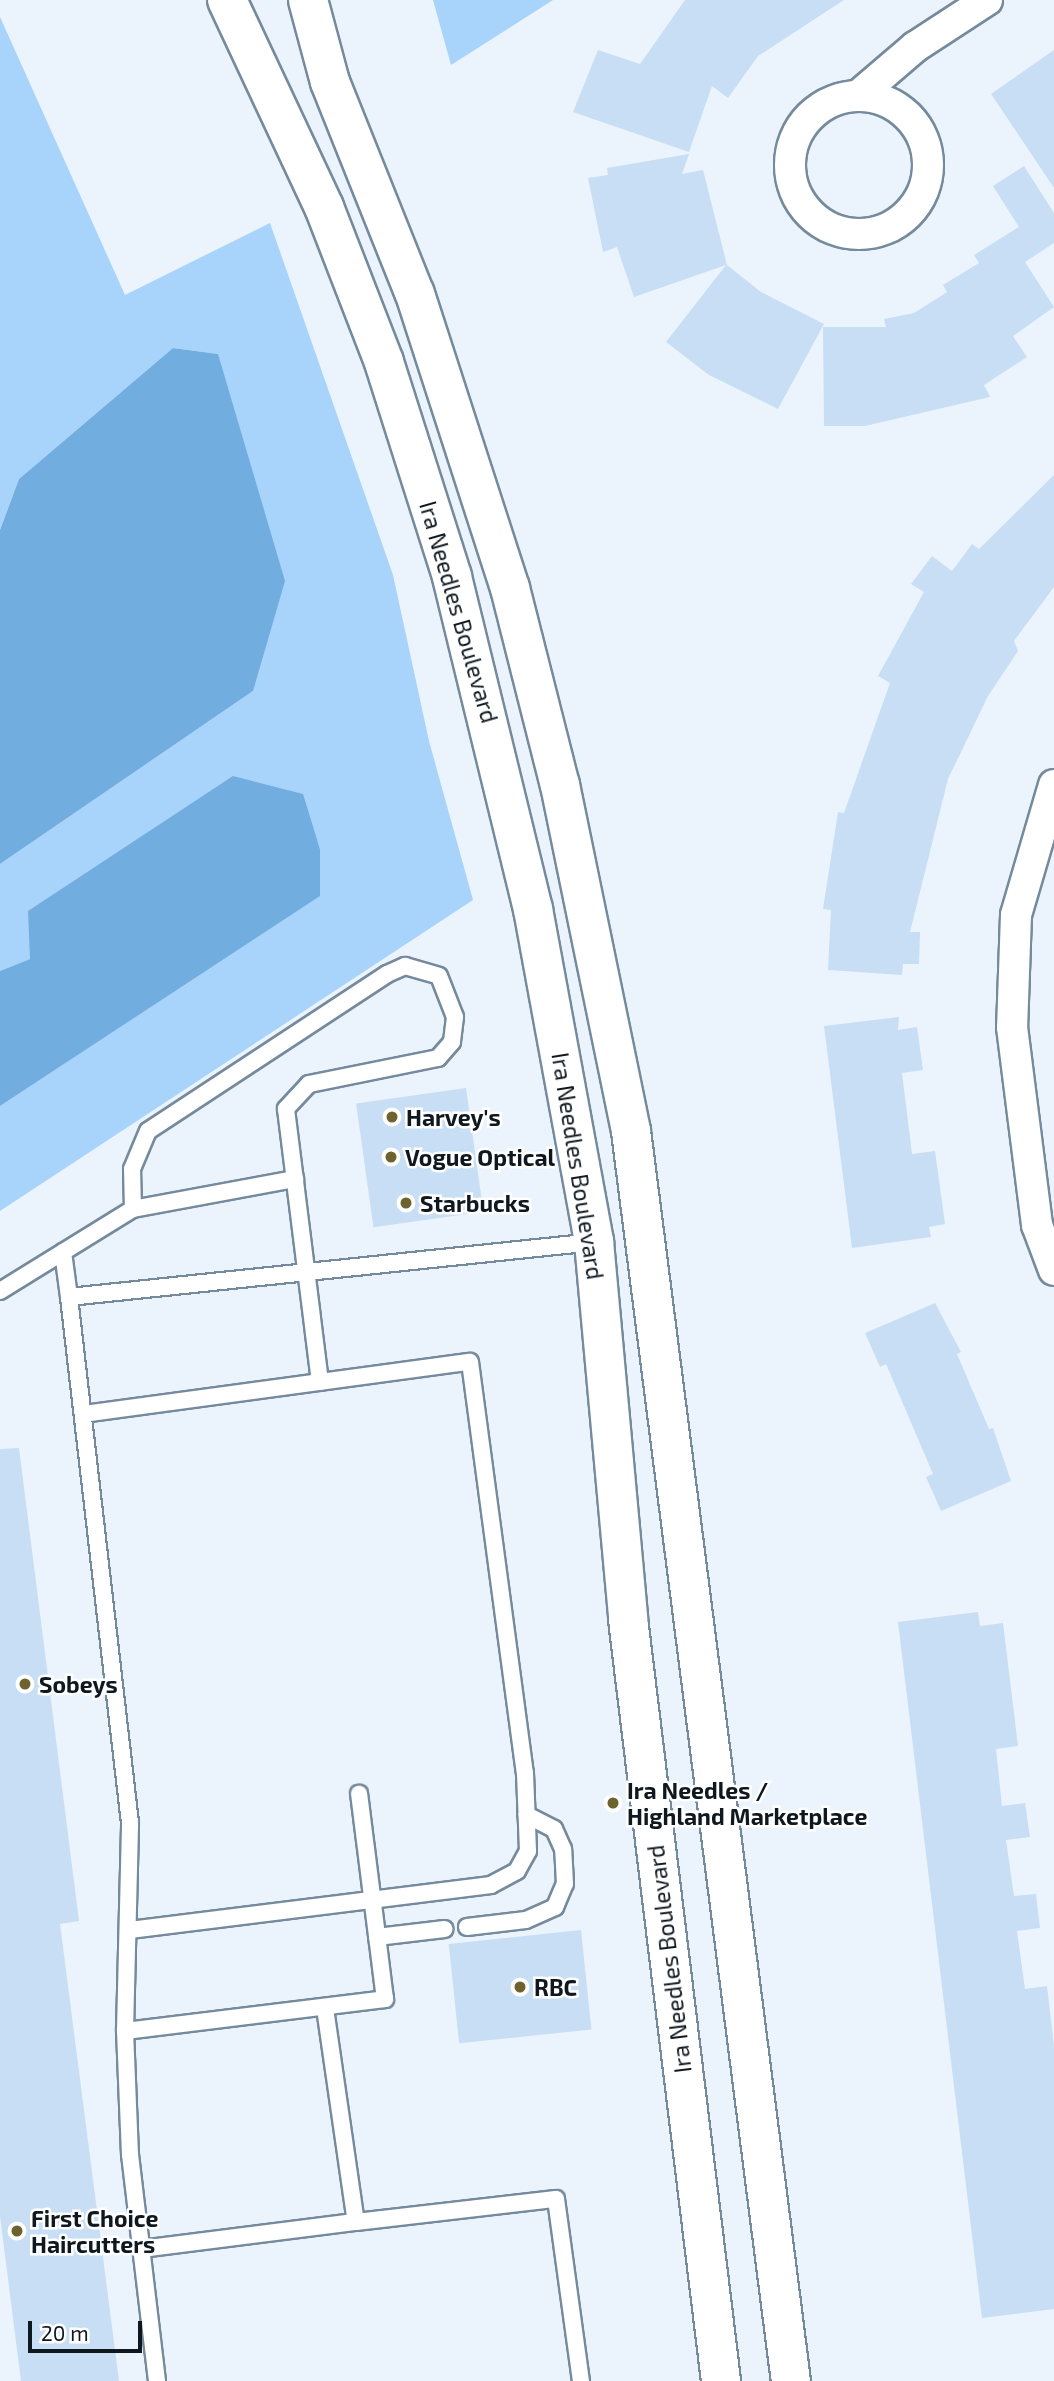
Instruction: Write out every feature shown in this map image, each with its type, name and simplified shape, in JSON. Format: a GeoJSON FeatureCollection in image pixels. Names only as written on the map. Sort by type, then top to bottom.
{"type":"FeatureCollection","features":[{"type":"Feature","properties":{"kind":"main road","name":"Ira Needles Boulevard"},"geometry":{"type":"LineString","coordinates":[[227,0],[329,220],[384,362],[452,577],[534,909],[594,1242],[628,1619],[720,2381]]}},
{"type":"Feature","properties":{"kind":"main road"},"geometry":{"type":"LineString","coordinates":[[308,0],[330,82],[415,295],[510,588],[560,785],[631,1131],[790,2381]]}},
{"type":"Feature","properties":{"kind":"street"},"geometry":{"type":"LineString","coordinates":[[859,95],[900,109],[915,125],[929,166],[925,187],[899,222],[855,234],[832,229],[812,216],[797,197],[790,163],[799,129],[815,111],[859,95],[915,47],[987,0]]}},
{"type":"Feature","properties":{"kind":"street"},"geometry":{"type":"LineString","coordinates":[[1054,785],[1016,915],[1012,1027],[1037,1225],[1054,1270]]}},
{"type":"Feature","properties":{"kind":"lane"},"geometry":{"type":"LineString","coordinates":[[132,1209],[132,1169],[148,1131],[387,974],[405,966],[439,976],[455,1017],[452,1042],[438,1058],[309,1084],[286,1110],[320,1382]]}},
{"type":"Feature","properties":{"kind":"lane"},"geometry":{"type":"LineString","coordinates":[[0,1291],[132,1209],[295,1179]]}},
{"type":"Feature","properties":{"kind":"lane"},"geometry":{"type":"LineString","coordinates":[[69,1297],[594,1242]]}},
{"type":"Feature","properties":{"kind":"lane"},"geometry":{"type":"LineString","coordinates":[[63,1252],[130,1823],[125,2031],[130,2155],[157,2381]]}},
{"type":"Feature","properties":{"kind":"lane"},"geometry":{"type":"LineString","coordinates":[[83,1414],[470,1362],[526,1815],[528,1851],[517,1871],[491,1885],[372,1897],[128,1930]]}},
{"type":"Feature","properties":{"kind":"lane"},"geometry":{"type":"LineString","coordinates":[[125,2031],[385,1999],[359,1794]]}},
{"type":"Feature","properties":{"kind":"lane"},"geometry":{"type":"LineString","coordinates":[[467,1927],[526,1920],[555,1908],[565,1884],[563,1849],[554,1829],[526,1815]]}},
{"type":"Feature","properties":{"kind":"lane"},"geometry":{"type":"LineString","coordinates":[[377,1937],[445,1929]]}},
{"type":"Feature","properties":{"kind":"lane"},"geometry":{"type":"LineString","coordinates":[[325,2008],[356,2222]]}},
{"type":"Feature","properties":{"kind":"lane"},"geometry":{"type":"LineString","coordinates":[[141,2249],[556,2199],[581,2381]]}},
{"type":"Feature","properties":{"kind":"shaded area"},"geometry":{"type":"Polygon","coordinates":[[[433,0],[553,0],[451,65],[433,0]]]}},
{"type":"Feature","properties":{"kind":"shaded area"},"geometry":{"type":"Polygon","coordinates":[[[0,17],[125,295],[270,223],[393,575],[429,741],[473,900],[0,1211],[0,1106],[319,896],[320,849],[302,794],[30,959],[0,971],[0,864],[253,691],[218,354],[173,348],[19,479],[0,530],[0,17]]]}},
{"type":"Feature","properties":{"kind":"shaded area"},"geometry":{"type":"Polygon","coordinates":[[[173,348],[218,354],[285,581],[253,691],[0,864],[0,530],[19,479],[173,348]]]}},
{"type":"Feature","properties":{"kind":"shaded area"},"geometry":{"type":"Polygon","coordinates":[[[233,776],[303,794],[320,849],[320,896],[0,1106],[0,971],[30,959],[28,911],[233,776]]]}},
{"type":"Feature","properties":{"kind":"building"},"geometry":{"type":"Polygon","coordinates":[[[685,0],[844,0],[758,56],[728,98],[712,86],[689,152],[573,112],[598,50],[640,64],[685,0]]]}},
{"type":"Feature","properties":{"kind":"building"},"geometry":{"type":"Polygon","coordinates":[[[1054,50],[1054,188],[991,94],[1054,50]]]}},
{"type":"Feature","properties":{"kind":"building"},"geometry":{"type":"Polygon","coordinates":[[[689,154],[682,174],[703,170],[727,265],[761,292],[824,324],[778,409],[709,375],[666,342],[726,265],[634,297],[617,247],[603,252],[588,178],[608,175],[607,168],[689,154]]]}},
{"type":"Feature","properties":{"kind":"building"},"geometry":{"type":"Polygon","coordinates":[[[1024,166],[1054,213],[1054,243],[1025,262],[1054,307],[1013,336],[1027,357],[984,385],[990,397],[865,426],[824,426],[823,327],[886,327],[884,319],[914,313],[947,292],[943,285],[979,263],[974,255],[1019,227],[993,186],[1024,166]]]}},
{"type":"Feature","properties":{"kind":"building"},"geometry":{"type":"Polygon","coordinates":[[[1054,475],[1054,587],[1014,641],[1018,651],[988,696],[948,779],[910,932],[920,932],[919,964],[903,964],[902,975],[828,970],[831,910],[823,909],[838,812],[844,813],[890,683],[878,676],[924,592],[911,584],[932,556],[952,571],[972,544],[979,549],[1054,475]]]}},
{"type":"Feature","properties":{"kind":"building"},"geometry":{"type":"Polygon","coordinates":[[[899,1017],[898,1030],[917,1027],[923,1070],[902,1073],[912,1154],[935,1151],[945,1224],[929,1227],[931,1237],[852,1248],[824,1026],[899,1017]]]}},
{"type":"Feature","properties":{"kind":"building"},"geometry":{"type":"Polygon","coordinates":[[[466,1088],[483,1212],[373,1227],[356,1103],[466,1088]]]}},
{"type":"Feature","properties":{"kind":"building"},"geometry":{"type":"Polygon","coordinates":[[[935,1303],[961,1352],[957,1354],[989,1429],[993,1428],[1011,1481],[941,1511],[926,1477],[933,1474],[886,1364],[880,1367],[865,1333],[935,1303]]]}},
{"type":"Feature","properties":{"kind":"building"},"geometry":{"type":"Polygon","coordinates":[[[19,1448],[79,1921],[60,1924],[119,2381],[21,2381],[0,2216],[0,1449],[19,1448]]]}},
{"type":"Feature","properties":{"kind":"building"},"geometry":{"type":"Polygon","coordinates":[[[978,1612],[980,1626],[1003,1623],[1018,1746],[996,1749],[1002,1806],[1025,1803],[1030,1837],[1006,1840],[1014,1896],[1036,1894],[1040,1928],[1017,1931],[1025,1989],[1047,1986],[1054,2046],[1054,2309],[982,2318],[898,1622],[978,1612]]]}},
{"type":"Feature","properties":{"kind":"building","name":"RBC"},"geometry":{"type":"Polygon","coordinates":[[[581,1930],[591,2029],[459,2043],[449,1944],[581,1930]]]}},
{"type":"Feature","properties":{"kind":"place","name":"Harvey's"},"geometry":{"type":"Point","coordinates":[392,1117]}},
{"type":"Feature","properties":{"kind":"place","name":"Vogue Optical"},"geometry":{"type":"Point","coordinates":[391,1157]}},
{"type":"Feature","properties":{"kind":"place","name":"Starbucks"},"geometry":{"type":"Point","coordinates":[406,1203]}},
{"type":"Feature","properties":{"kind":"place","name":"Sobeys"},"geometry":{"type":"Point","coordinates":[25,1684]}},
{"type":"Feature","properties":{"kind":"place","name":"Ira Needles / Highland Marketplace"},"geometry":{"type":"Point","coordinates":[613,1803]}},
{"type":"Feature","properties":{"kind":"place","name":"RBC"},"geometry":{"type":"Point","coordinates":[520,1987]}},
{"type":"Feature","properties":{"kind":"place","name":"First Choice Haircutters"},"geometry":{"type":"Point","coordinates":[17,2231]}}]}
